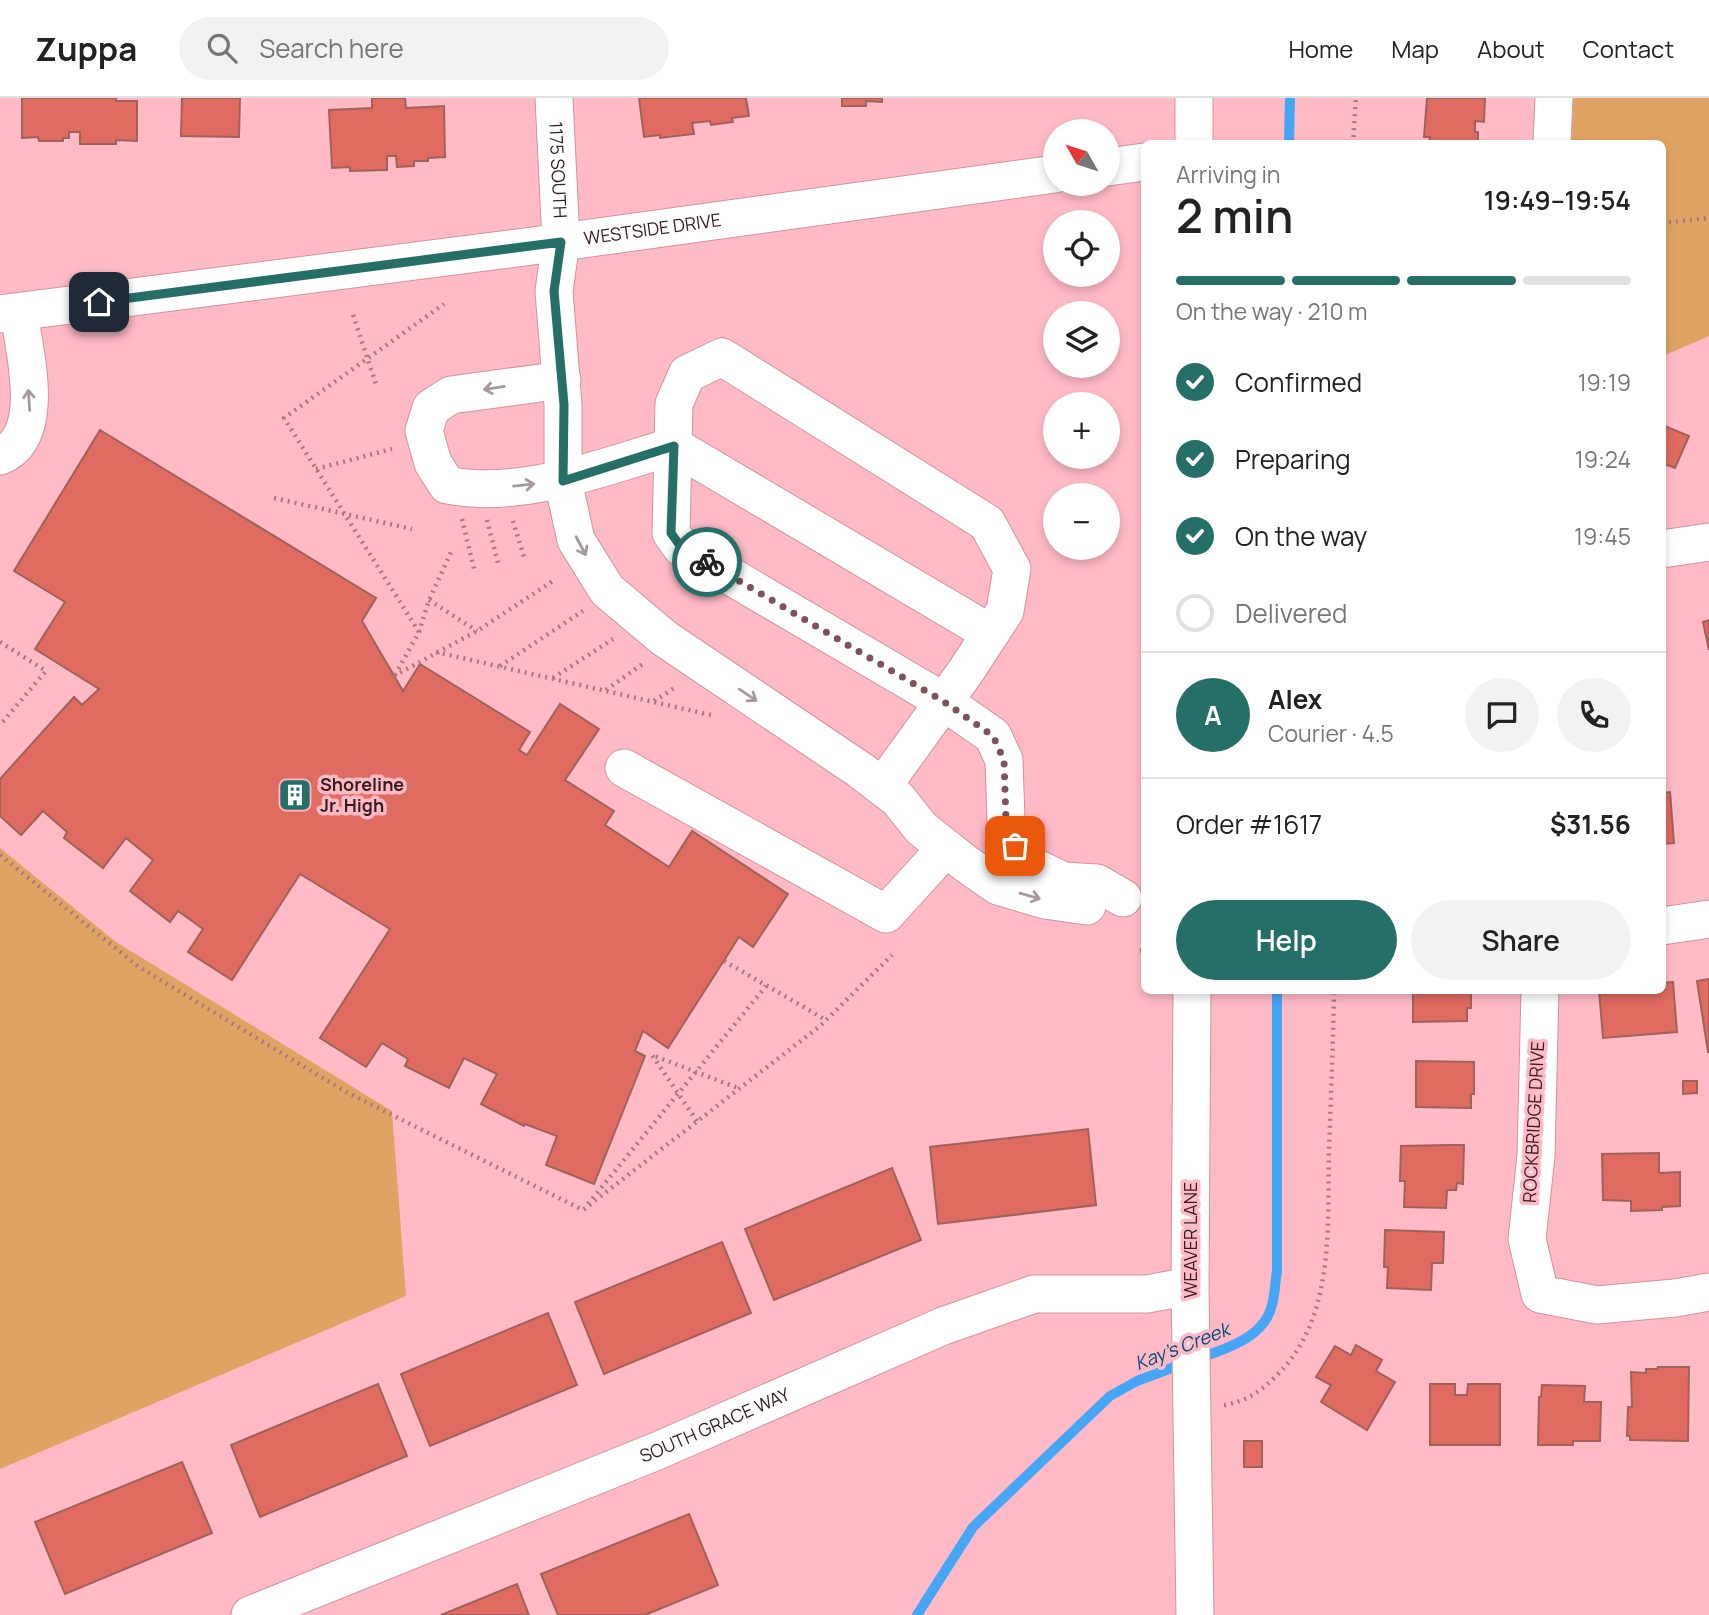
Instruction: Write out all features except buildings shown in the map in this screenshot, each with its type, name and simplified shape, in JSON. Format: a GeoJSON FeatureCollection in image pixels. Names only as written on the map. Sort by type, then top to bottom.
{"type":"FeatureCollection","features":[{"type":"Feature","properties":{"kind":"street","name":"1175 SOUTH"},"geometry":{"type":"LineString","coordinates":[[554,98],[561,242],[554,291],[562,380],[563,481],[576,540],[607,590],[664,638],[882,786],[898,799],[921,828],[998,886],[1045,900],[1090,906],[1134,897]]}},
{"type":"Feature","properties":{"kind":"street"},"geometry":{"type":"LineString","coordinates":[[1194,98],[1194,140]]}},
{"type":"Feature","properties":{"kind":"street"},"geometry":{"type":"LineString","coordinates":[[1552,140],[1554,98]]}},
{"type":"Feature","properties":{"kind":"street"},"geometry":{"type":"LineString","coordinates":[[1120,165],[1141,162]]}},
{"type":"Feature","properties":{"kind":"street","name":"WESTSIDE DRIVE"},"geometry":{"type":"LineString","coordinates":[[9,313],[561,242],[1043,176]]}},
{"type":"Feature","properties":{"kind":"street"},"geometry":{"type":"LineString","coordinates":[[0,456],[22,438],[31,410],[9,313]]}},
{"type":"Feature","properties":{"kind":"street"},"geometry":{"type":"LineString","coordinates":[[882,786],[943,701],[1005,611],[1012,569],[987,523],[722,357],[687,374],[674,404],[671,533],[681,547],[943,701],[993,736],[1004,760],[1006,821],[1015,846],[1028,864],[1062,881],[1097,883],[1134,897]]}},
{"type":"Feature","properties":{"kind":"street"},"geometry":{"type":"LineString","coordinates":[[562,380],[451,395],[431,408],[424,431],[433,463],[446,485],[466,487],[563,481],[674,446],[990,633]]}},
{"type":"Feature","properties":{"kind":"street"},"geometry":{"type":"LineString","coordinates":[[1666,549],[1709,542]]}},
{"type":"Feature","properties":{"kind":"street"},"geometry":{"type":"LineString","coordinates":[[624,768],[886,914],[946,848]]}},
{"type":"Feature","properties":{"kind":"street"},"geometry":{"type":"LineString","coordinates":[[1666,925],[1709,919]]}},
{"type":"Feature","properties":{"kind":"street","name":"WEAVER LANE"},"geometry":{"type":"LineString","coordinates":[[1192,994],[1191,1302],[1209,1407],[1195,1615]]}},
{"type":"Feature","properties":{"kind":"street","name":"ROCKBRIDGE DRIVE"},"geometry":{"type":"LineString","coordinates":[[1540,994],[1536,1156],[1527,1239],[1540,1294],[1597,1305],[1709,1292]]}},
{"type":"Feature","properties":{"kind":"street","name":"SOUTH GRACE WAY"},"geometry":{"type":"LineString","coordinates":[[250,1615],[657,1451],[991,1307],[1034,1294],[1147,1294],[1191,1302]]}},
{"type":"Feature","properties":{"kind":"path"},"geometry":{"type":"LineString","coordinates":[[1353,140],[1356,98]]}},
{"type":"Feature","properties":{"kind":"path"},"geometry":{"type":"LineString","coordinates":[[1666,223],[1709,218]]}},
{"type":"Feature","properties":{"kind":"path"},"geometry":{"type":"LineString","coordinates":[[419,632],[284,418],[444,304]]}},
{"type":"Feature","properties":{"kind":"path"},"geometry":{"type":"LineString","coordinates":[[353,315],[377,387]]}},
{"type":"Feature","properties":{"kind":"path"},"geometry":{"type":"LineString","coordinates":[[316,469],[392,449]]}},
{"type":"Feature","properties":{"kind":"path"},"geometry":{"type":"LineString","coordinates":[[466,487],[498,563]]}},
{"type":"Feature","properties":{"kind":"path"},"geometry":{"type":"LineString","coordinates":[[466,487],[474,569]]}},
{"type":"Feature","properties":{"kind":"path"},"geometry":{"type":"LineString","coordinates":[[274,498],[412,529]]}},
{"type":"Feature","properties":{"kind":"path"},"geometry":{"type":"LineString","coordinates":[[453,548],[429,600],[419,632],[394,676],[477,631],[556,579]]}},
{"type":"Feature","properties":{"kind":"path"},"geometry":{"type":"LineString","coordinates":[[429,600],[477,631]]}},
{"type":"Feature","properties":{"kind":"path"},"geometry":{"type":"LineString","coordinates":[[499,667],[586,610]]}},
{"type":"Feature","properties":{"kind":"path"},"geometry":{"type":"LineString","coordinates":[[552,679],[614,638]]}},
{"type":"Feature","properties":{"kind":"path"},"geometry":{"type":"LineString","coordinates":[[0,642],[46,671],[0,725]]}},
{"type":"Feature","properties":{"kind":"path"},"geometry":{"type":"LineString","coordinates":[[436,653],[717,716]]}},
{"type":"Feature","properties":{"kind":"path"},"geometry":{"type":"LineString","coordinates":[[605,691],[645,663]]}},
{"type":"Feature","properties":{"kind":"path"},"geometry":{"type":"LineString","coordinates":[[653,702],[679,685]]}},
{"type":"Feature","properties":{"kind":"path"},"geometry":{"type":"LineString","coordinates":[[0,855],[139,967],[345,1091],[583,1210]]}},
{"type":"Feature","properties":{"kind":"path"},"geometry":{"type":"LineString","coordinates":[[583,1210],[826,1020],[892,956]]}},
{"type":"Feature","properties":{"kind":"path"},"geometry":{"type":"LineString","coordinates":[[724,961],[826,1020]]}},
{"type":"Feature","properties":{"kind":"path"},"geometry":{"type":"LineString","coordinates":[[583,1210],[766,986]]}},
{"type":"Feature","properties":{"kind":"path"},"geometry":{"type":"LineString","coordinates":[[1209,1407],[1241,1403],[1265,1387],[1284,1369],[1301,1346],[1312,1324],[1325,1275],[1334,994]]}},
{"type":"Feature","properties":{"kind":"path"},"geometry":{"type":"LineString","coordinates":[[697,1121],[652,1055],[739,1089]]}},
{"type":"Feature","properties":{"kind":"shaded area"},"geometry":{"type":"Polygon","coordinates":[[[1573,98],[1709,98],[1709,336],[1666,355],[1666,140],[1572,140],[1573,98]]]}},
{"type":"Feature","properties":{"kind":"shaded area"},"geometry":{"type":"Polygon","coordinates":[[[0,848],[116,942],[392,1111],[406,1296],[0,1469],[0,848]]]}},
{"type":"Feature","properties":{"kind":"waterway","name":"Kay's Creek"},"geometry":{"type":"LineString","coordinates":[[1289,140],[1290,98]]}},
{"type":"Feature","properties":{"kind":"waterway","name":"Kay's Creek"},"geometry":{"type":"LineString","coordinates":[[1200,1358],[1233,1346],[1253,1334],[1268,1316],[1273,1301],[1277,1271],[1277,994]]}},
{"type":"Feature","properties":{"kind":"waterway","name":"Kay's Creek"},"geometry":{"type":"LineString","coordinates":[[917,1615],[973,1527],[1110,1396],[1137,1381],[1185,1363]]}},
{"type":"Feature","properties":{"kind":"way so far"},"geometry":{"type":"LineString","coordinates":[[707,562],[943,701],[993,736],[1004,760],[1006,821],[1015,846]]}},
{"type":"Feature","properties":{"kind":"place","name":"Shoreline Jr. High"},"geometry":{"type":"Point","coordinates":[295,795]}},
{"type":"Feature","properties":{"kind":"route"},"geometry":{"type":"LineString","coordinates":[[99,302],[561,242],[554,291],[564,405],[563,481],[674,446],[671,533],[681,547],[707,562]]}}]}
